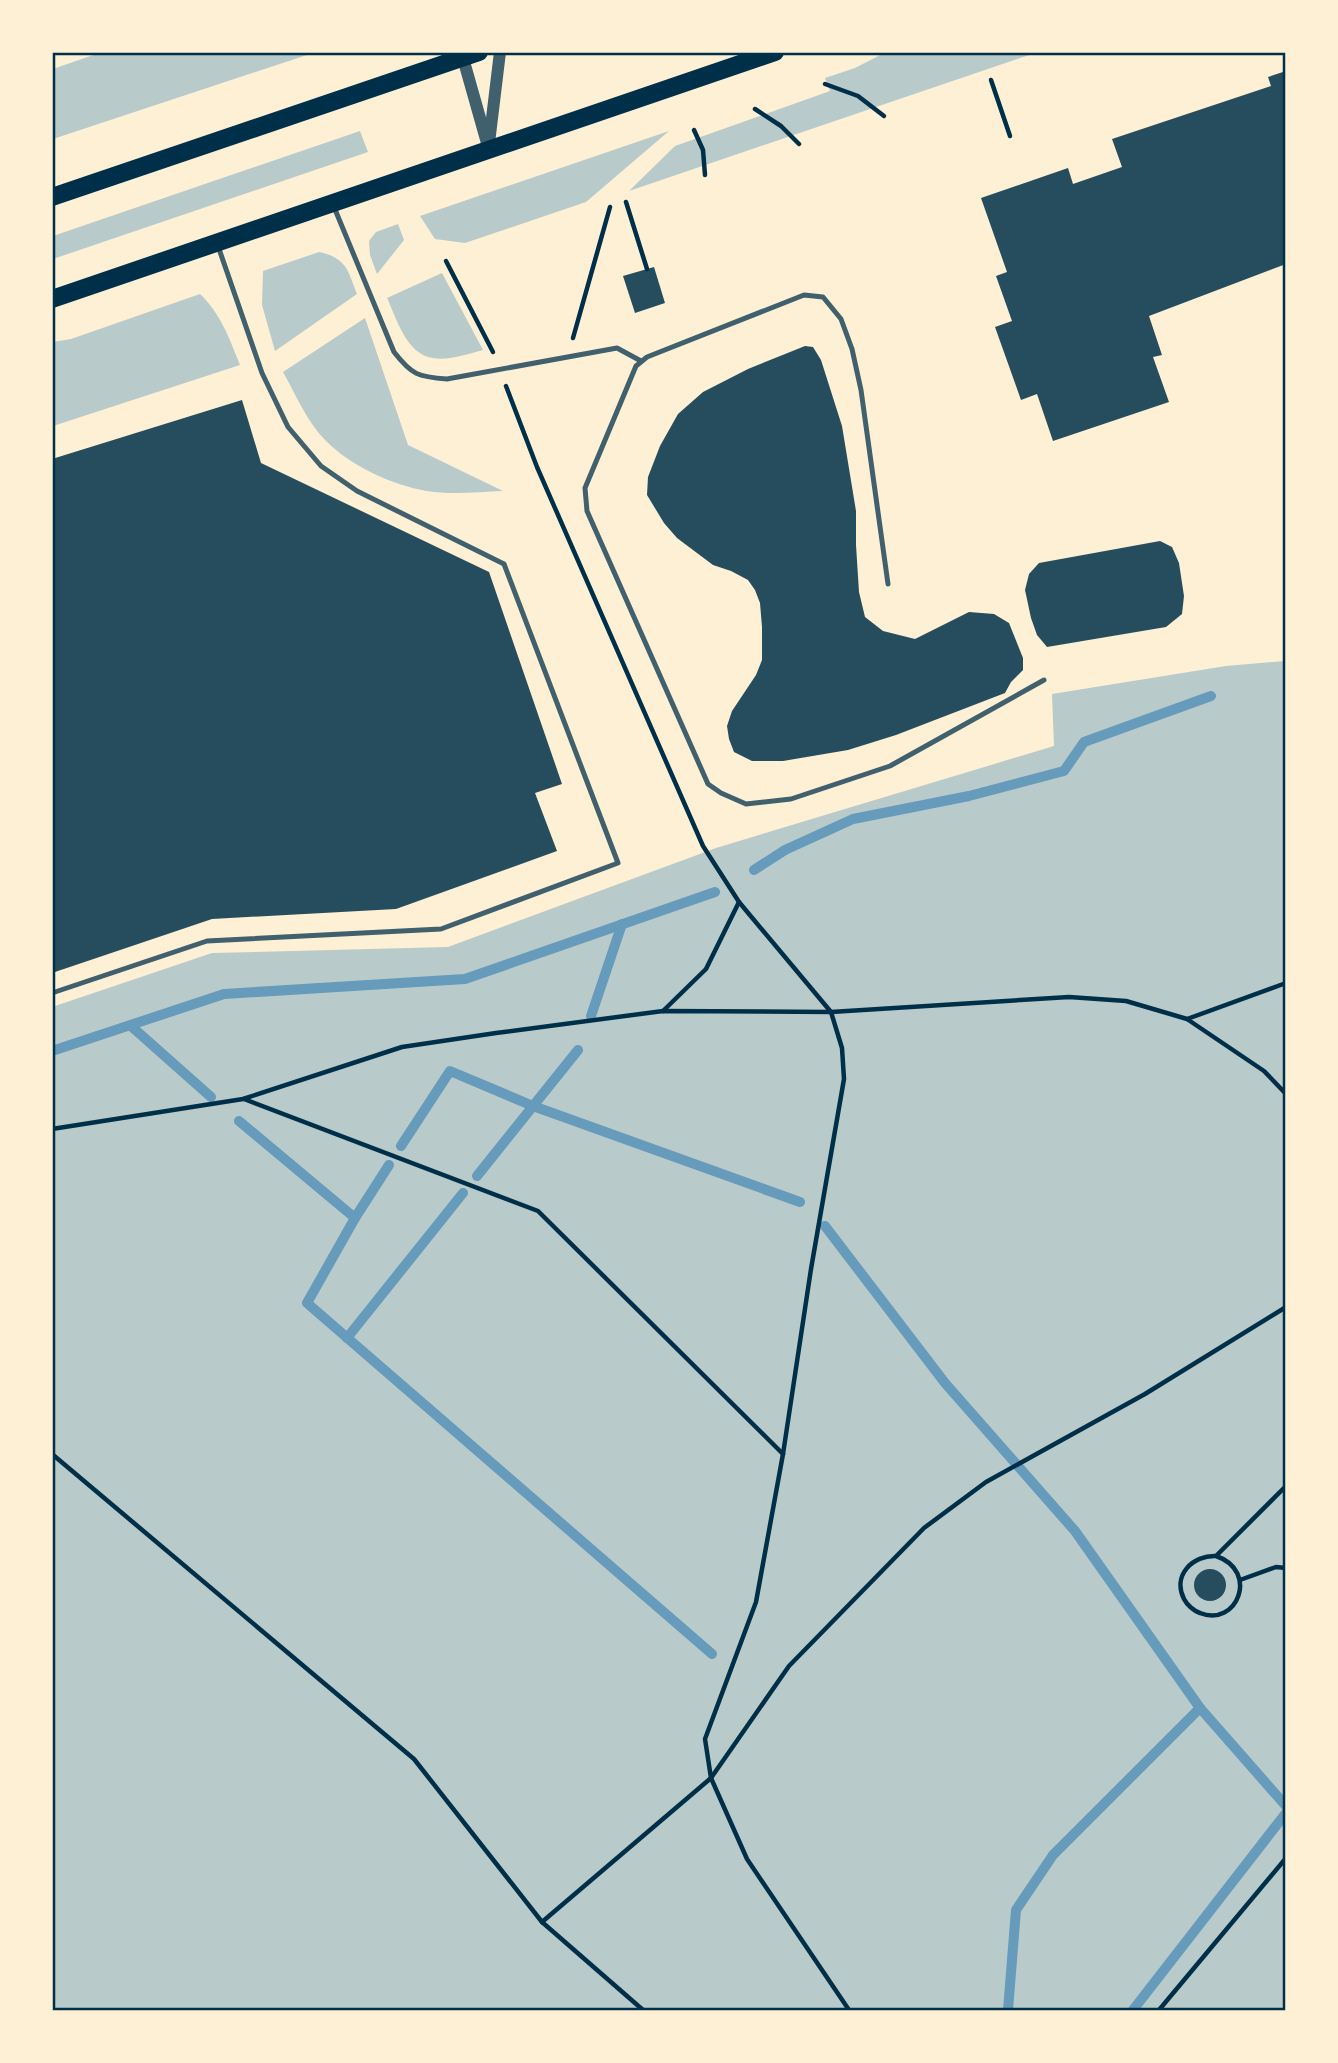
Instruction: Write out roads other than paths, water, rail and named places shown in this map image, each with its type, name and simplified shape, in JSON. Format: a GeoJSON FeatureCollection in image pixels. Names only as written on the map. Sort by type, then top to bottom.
{"type":"FeatureCollection","features":[{"type":"Feature","properties":{"kind":"main road"},"geometry":{"type":"LineString","coordinates":[[52,299],[775,52]]}},
{"type":"Feature","properties":{"kind":"main road"},"geometry":{"type":"LineString","coordinates":[[52,197],[469,54]]}},
{"type":"Feature","properties":{"kind":"street"},"geometry":{"type":"LineString","coordinates":[[489,150],[500,52]]}},
{"type":"Feature","properties":{"kind":"street"},"geometry":{"type":"LineString","coordinates":[[469,54],[489,150]]}},
{"type":"Feature","properties":{"kind":"lane"},"geometry":{"type":"LineString","coordinates":[[333,203],[394,352],[406,368],[424,377],[447,379],[617,348],[641,360]]}},
{"type":"Feature","properties":{"kind":"lane"},"geometry":{"type":"LineString","coordinates":[[52,993],[207,941],[441,929],[618,863],[504,564],[357,491],[321,466],[288,428],[262,373],[217,243]]}},
{"type":"Feature","properties":{"kind":"lane"},"geometry":{"type":"LineString","coordinates":[[888,584],[852,349],[841,319],[822,297],[804,295],[641,360],[636,366],[584,488],[587,511],[708,783],[721,793],[746,804],[790,799],[890,766],[1044,680]]}},
{"type":"Feature","properties":{"kind":"waterway"},"geometry":{"type":"LineString","coordinates":[[754,870],[785,850],[853,819],[969,796],[1064,771],[1084,742],[1211,696]]}},
{"type":"Feature","properties":{"kind":"waterway"},"geometry":{"type":"LineString","coordinates":[[52,1051],[224,994],[465,979],[715,892]]}},
{"type":"Feature","properties":{"kind":"waterway"},"geometry":{"type":"LineString","coordinates":[[591,1016],[622,924]]}},
{"type":"Feature","properties":{"kind":"waterway"},"geometry":{"type":"LineString","coordinates":[[131,1026],[211,1097]]}},
{"type":"Feature","properties":{"kind":"waterway"},"geometry":{"type":"LineString","coordinates":[[477,1176],[578,1050]]}},
{"type":"Feature","properties":{"kind":"waterway"},"geometry":{"type":"LineString","coordinates":[[401,1146],[450,1071],[533,1106],[800,1202]]}},
{"type":"Feature","properties":{"kind":"waterway"},"geometry":{"type":"LineString","coordinates":[[239,1121],[355,1218],[307,1303],[712,1654]]}},
{"type":"Feature","properties":{"kind":"waterway"},"geometry":{"type":"LineString","coordinates":[[355,1218],[389,1165]]}},
{"type":"Feature","properties":{"kind":"waterway"},"geometry":{"type":"LineString","coordinates":[[347,1338],[463,1193]]}},
{"type":"Feature","properties":{"kind":"waterway"},"geometry":{"type":"LineString","coordinates":[[825,1226],[945,1383],[1075,1531],[1200,1708],[1286,1806]]}},
{"type":"Feature","properties":{"kind":"waterway"},"geometry":{"type":"LineString","coordinates":[[1008,2010],[1016,1910],[1053,1855],[1200,1708]]}},
{"type":"Feature","properties":{"kind":"waterway"},"geometry":{"type":"LineString","coordinates":[[1133,2010],[1286,1813]]}}]}
